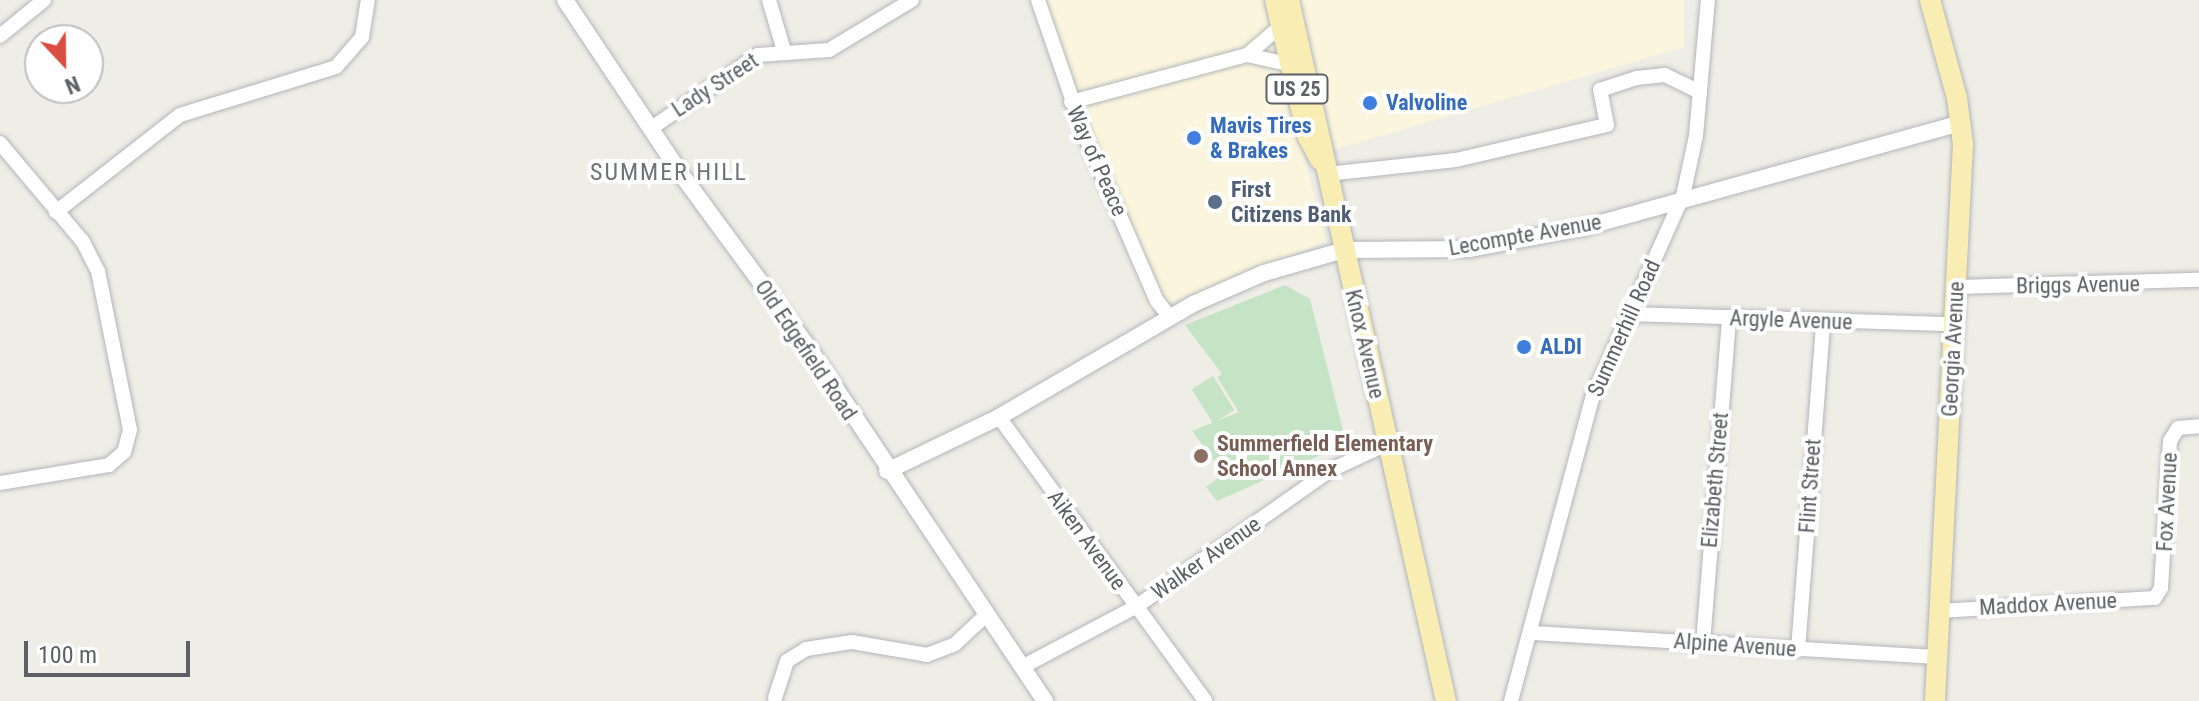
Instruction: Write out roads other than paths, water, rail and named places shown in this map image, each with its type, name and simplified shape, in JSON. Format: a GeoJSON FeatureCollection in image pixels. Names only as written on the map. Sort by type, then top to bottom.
{"type":"FeatureCollection","features":[{"type":"Feature","properties":{"kind":"main road","name":"Knox Avenue"},"geometry":{"type":"LineString","coordinates":[[1275,0],[1308,137],[1327,174]]}},
{"type":"Feature","properties":{"kind":"main road","name":"Knox Avenue"},"geometry":{"type":"LineString","coordinates":[[1289,0],[1446,701]]}},
{"type":"Feature","properties":{"kind":"main road","name":"Georgia Avenue"},"geometry":{"type":"LineString","coordinates":[[1930,0],[1962,123],[1935,701]]}},
{"type":"Feature","properties":{"kind":"street"},"geometry":{"type":"LineString","coordinates":[[0,36],[44,0]]}},
{"type":"Feature","properties":{"kind":"street"},"geometry":{"type":"LineString","coordinates":[[56,212],[180,115],[336,67],[362,37],[368,0]]}},
{"type":"Feature","properties":{"kind":"street","name":"Old Edgefield Road"},"geometry":{"type":"LineString","coordinates":[[565,0],[650,129],[806,344],[887,471],[1045,701]]}},
{"type":"Feature","properties":{"kind":"street"},"geometry":{"type":"LineString","coordinates":[[769,0],[784,51]]}},
{"type":"Feature","properties":{"kind":"street","name":"Lady Street"},"geometry":{"type":"LineString","coordinates":[[650,129],[758,55],[784,51],[807,55],[829,50],[912,0]]}},
{"type":"Feature","properties":{"kind":"street","name":"Way of Peace"},"geometry":{"type":"LineString","coordinates":[[1038,0],[1071,102],[1157,301],[1170,317]]}},
{"type":"Feature","properties":{"kind":"street","name":"Summerhill Road"},"geometry":{"type":"LineString","coordinates":[[1511,701],[1532,633],[1593,396],[1680,203],[1700,92],[1708,0]]}},
{"type":"Feature","properties":{"kind":"street"},"geometry":{"type":"LineString","coordinates":[[1071,102],[1247,55],[1281,26]]}},
{"type":"Feature","properties":{"kind":"street"},"geometry":{"type":"LineString","coordinates":[[1247,55],[1292,65]]}},
{"type":"Feature","properties":{"kind":"street"},"geometry":{"type":"LineString","coordinates":[[1327,174],[1456,160],[1607,125],[1600,90],[1637,78],[1665,75],[1700,92]]}},
{"type":"Feature","properties":{"kind":"street","name":"Lecompte Avenue"},"geometry":{"type":"LineString","coordinates":[[887,471],[999,417],[1170,317],[1264,273],[1344,250],[1470,249],[1680,203],[1962,123]]}},
{"type":"Feature","properties":{"kind":"street"},"geometry":{"type":"LineString","coordinates":[[0,143],[83,242],[104,286],[129,438],[124,452],[109,465],[0,483]]}},
{"type":"Feature","properties":{"kind":"street","name":"Briggs Avenue"},"geometry":{"type":"LineString","coordinates":[[1956,287],[2199,280]]}},
{"type":"Feature","properties":{"kind":"street","name":"Argyle Avenue"},"geometry":{"type":"LineString","coordinates":[[1628,314],[1953,324]]}},
{"type":"Feature","properties":{"kind":"street","name":"Elizabeth Street"},"geometry":{"type":"LineString","coordinates":[[1703,643],[1729,318]]}},
{"type":"Feature","properties":{"kind":"street","name":"Flint Street"},"geometry":{"type":"LineString","coordinates":[[1798,650],[1823,322]]}},
{"type":"Feature","properties":{"kind":"street","name":"Aiken Avenue"},"geometry":{"type":"LineString","coordinates":[[999,417],[1205,701]]}},
{"type":"Feature","properties":{"kind":"street","name":"Fox Avenue"},"geometry":{"type":"LineString","coordinates":[[2155,598],[2161,588],[2170,441],[2178,428],[2199,426]]}},
{"type":"Feature","properties":{"kind":"street","name":"Walker Avenue"},"geometry":{"type":"LineString","coordinates":[[1022,667],[1137,606],[1329,471],[1387,444]]}},
{"type":"Feature","properties":{"kind":"street","name":"Maddox Avenue"},"geometry":{"type":"LineString","coordinates":[[1940,611],[2155,598]]}},
{"type":"Feature","properties":{"kind":"street"},"geometry":{"type":"LineString","coordinates":[[775,698],[787,661],[806,649],[852,642],[927,655],[955,644],[986,615]]}},
{"type":"Feature","properties":{"kind":"street","name":"Alpine Avenue"},"geometry":{"type":"LineString","coordinates":[[1532,633],[1938,657]]}},
{"type":"Feature","properties":{"kind":"place","name":"Valvoline"},"geometry":{"type":"Point","coordinates":[1370,103]}},
{"type":"Feature","properties":{"kind":"place","name":"Mavis Tires & Brakes"},"geometry":{"type":"Point","coordinates":[1194,138]}},
{"type":"Feature","properties":{"kind":"place","name":"First Citizens Bank"},"geometry":{"type":"Point","coordinates":[1215,202]}},
{"type":"Feature","properties":{"kind":"place","name":"ALDI"},"geometry":{"type":"Point","coordinates":[1524,347]}},
{"type":"Feature","properties":{"kind":"place","name":"Summerfield Elementary School Annex"},"geometry":{"type":"Point","coordinates":[1201,456]}},
{"type":"Feature","properties":{"kind":"district","name":"SUMMER HILL"},"geometry":{"type":"Point","coordinates":[669,173]}}]}
